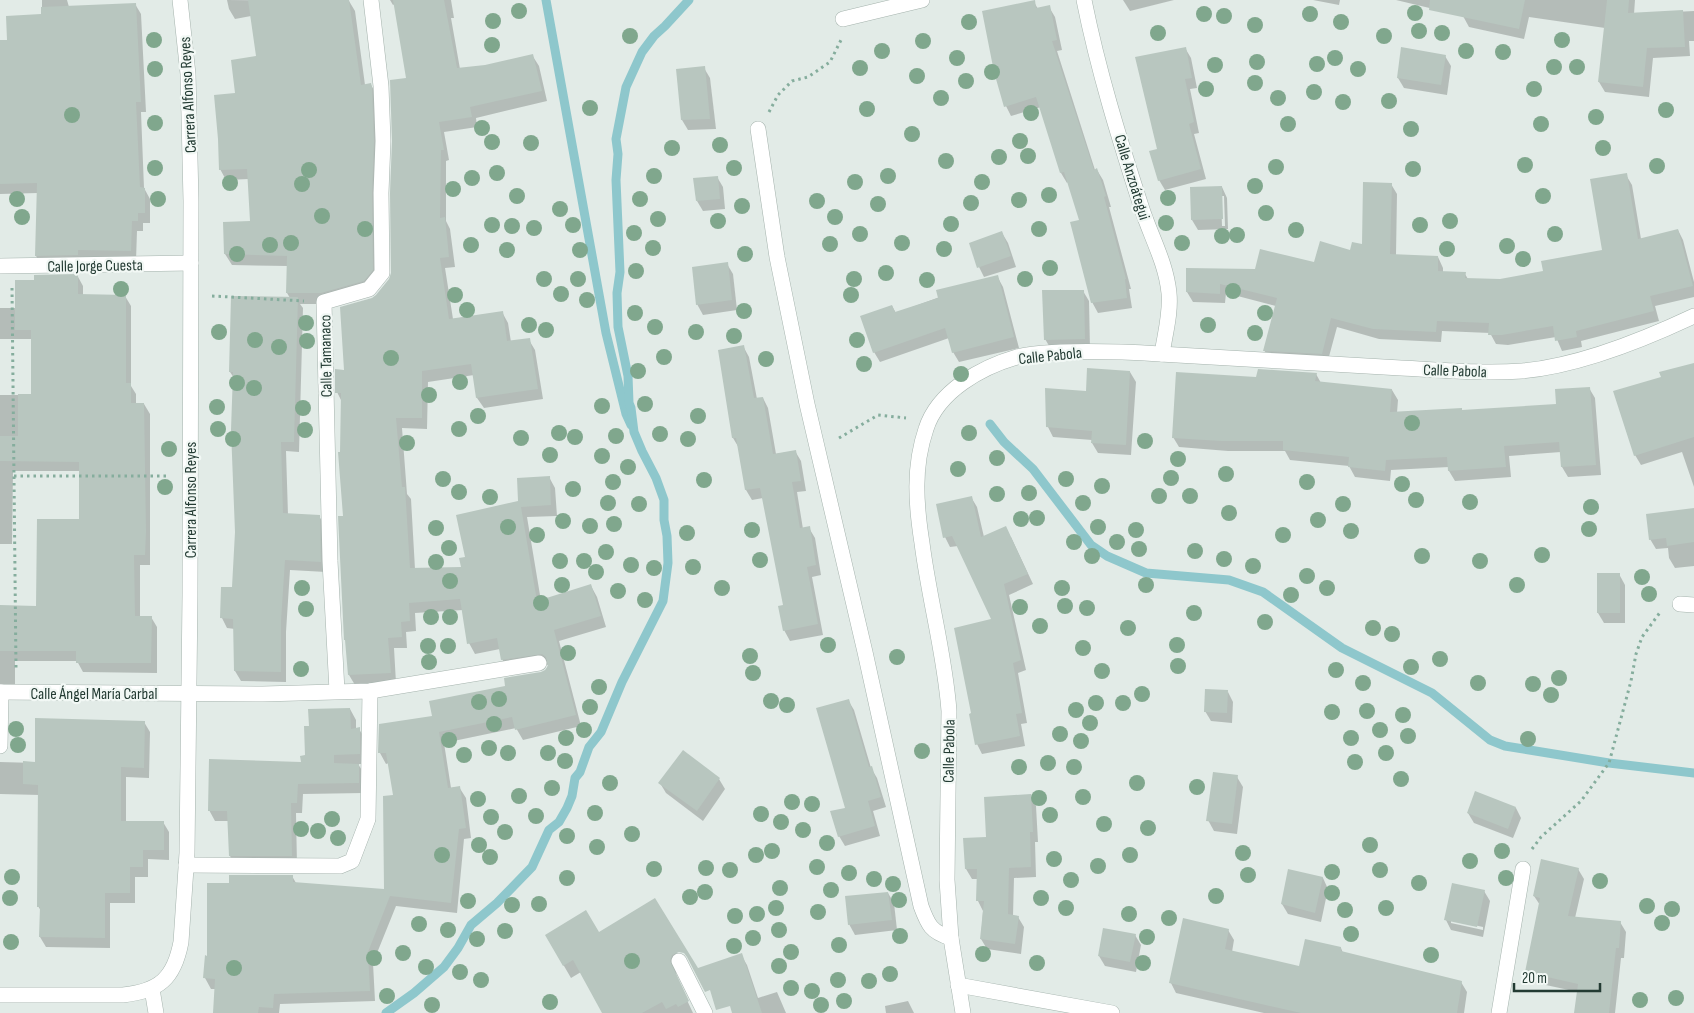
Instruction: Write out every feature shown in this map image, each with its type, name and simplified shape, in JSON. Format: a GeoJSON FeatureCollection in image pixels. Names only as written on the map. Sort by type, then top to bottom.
{"type":"FeatureCollection","features":[{"type":"Feature","properties":{"kind":"street","name":"Carrera Alfonso Reyes"},"geometry":{"type":"LineString","coordinates":[[152,989],[164,981],[172,971],[182,942],[186,866],[191,263],[188,74],[180,0]]}},
{"type":"Feature","properties":{"kind":"street","name":"Calle Tamanaco"},"geometry":{"type":"LineString","coordinates":[[338,691],[330,561],[324,302],[369,289],[382,273],[381,192],[383,141],[381,86],[371,0]]}},
{"type":"Feature","properties":{"kind":"street"},"geometry":{"type":"LineString","coordinates":[[843,19],[922,0]]}},
{"type":"Feature","properties":{"kind":"street","name":"Calle Anzoátegui"},"geometry":{"type":"LineString","coordinates":[[1084,0],[1100,70],[1141,209],[1164,266],[1168,283],[1168,313],[1162,354]]}},
{"type":"Feature","properties":{"kind":"street"},"geometry":{"type":"LineString","coordinates":[[758,129],[778,257],[818,450],[921,906],[928,924],[939,934],[951,938]]}},
{"type":"Feature","properties":{"kind":"street","name":"Calle Jorge Cuesta"},"geometry":{"type":"LineString","coordinates":[[6,266],[191,263]]}},
{"type":"Feature","properties":{"kind":"street","name":"Calle Pabola"},"geometry":{"type":"LineString","coordinates":[[963,1013],[951,938],[947,880],[949,711],[947,686],[926,571],[917,506],[920,453],[934,410],[947,395],[978,373],[1019,356],[1038,353],[1106,351],[1315,364],[1522,371],[1546,368],[1604,352],[1665,330],[1694,316]]}},
{"type":"Feature","properties":{"kind":"street","name":"Calle Ángel María Carbal"},"geometry":{"type":"LineString","coordinates":[[0,692],[263,694],[370,691],[538,663]]}},
{"type":"Feature","properties":{"kind":"street"},"geometry":{"type":"LineString","coordinates":[[186,866],[340,866],[352,861],[368,819],[370,691]]}},
{"type":"Feature","properties":{"kind":"street"},"geometry":{"type":"LineString","coordinates":[[0,692],[0,746]]}},
{"type":"Feature","properties":{"kind":"street"},"geometry":{"type":"LineString","coordinates":[[1499,1013],[1523,869]]}},
{"type":"Feature","properties":{"kind":"street"},"geometry":{"type":"LineString","coordinates":[[678,961],[705,1013]]}},
{"type":"Feature","properties":{"kind":"street"},"geometry":{"type":"LineString","coordinates":[[958,985],[1112,1013]]}},
{"type":"Feature","properties":{"kind":"street"},"geometry":{"type":"LineString","coordinates":[[0,996],[122,995],[152,989],[156,1013]]}},
{"type":"Feature","properties":{"kind":"path"},"geometry":{"type":"LineString","coordinates":[[758,129],[778,95],[792,81],[808,77],[830,62],[844,33],[843,19]]}},
{"type":"Feature","properties":{"kind":"path"},"geometry":{"type":"LineString","coordinates":[[6,266],[14,476],[16,692]]}},
{"type":"Feature","properties":{"kind":"path"},"geometry":{"type":"LineString","coordinates":[[190,295],[324,302]]}},
{"type":"Feature","properties":{"kind":"path"},"geometry":{"type":"LineString","coordinates":[[818,450],[878,416],[929,421]]}},
{"type":"Feature","properties":{"kind":"path"},"geometry":{"type":"LineString","coordinates":[[14,476],[190,476]]}},
{"type":"Feature","properties":{"kind":"path"},"geometry":{"type":"LineString","coordinates":[[1523,869],[1529,853],[1541,837],[1581,802],[1609,764],[1629,690],[1636,654],[1642,637],[1661,611],[1669,606],[1687,604]]}},
{"type":"Feature","properties":{"kind":"building"},"geometry":{"type":"Polygon","coordinates":[[[248,0],[349,0],[361,85],[371,83],[372,87],[374,141],[372,193],[373,270],[364,281],[321,293],[286,293],[287,256],[224,254],[223,222],[250,221],[247,169],[219,170],[214,95],[235,93],[231,60],[256,56],[248,0]]]}},
{"type":"Feature","properties":{"kind":"building"},"geometry":{"type":"Polygon","coordinates":[[[393,0],[444,0],[457,68],[485,65],[533,54],[542,91],[470,107],[472,117],[439,122],[444,150],[441,150],[440,218],[445,217],[449,257],[440,258],[449,319],[503,311],[507,341],[530,338],[538,389],[476,398],[471,364],[422,371],[422,418],[396,418],[402,487],[405,487],[410,568],[461,567],[459,558],[465,557],[456,515],[518,501],[517,478],[550,476],[551,505],[521,507],[537,601],[591,584],[601,616],[554,630],[576,715],[515,730],[512,717],[439,732],[448,788],[460,786],[466,828],[459,829],[451,903],[390,896],[368,952],[370,991],[274,994],[273,1008],[259,1007],[258,1013],[213,1013],[215,979],[203,978],[205,955],[207,956],[207,883],[229,883],[229,875],[293,875],[293,882],[384,889],[383,796],[393,795],[386,753],[378,753],[379,724],[432,716],[429,701],[505,686],[504,678],[541,672],[548,666],[546,657],[542,654],[501,660],[497,638],[467,644],[460,599],[409,603],[410,621],[401,622],[402,637],[388,638],[391,673],[348,675],[344,640],[338,516],[343,516],[338,452],[340,452],[341,393],[335,393],[335,369],[344,370],[340,307],[372,298],[389,279],[391,273],[390,193],[392,141],[390,80],[406,78],[393,0]]]}},
{"type":"Feature","properties":{"kind":"building"},"geometry":{"type":"Polygon","coordinates":[[[1035,0],[1036,8],[1050,5],[1057,40],[1052,41],[1094,170],[1097,168],[1106,196],[1104,197],[1126,279],[1127,298],[1091,303],[1070,222],[1079,220],[1064,172],[1060,173],[1036,97],[1004,107],[994,72],[982,11],[1035,0]]]}},
{"type":"Feature","properties":{"kind":"building"},"geometry":{"type":"Polygon","coordinates":[[[1430,0],[1525,0],[1519,29],[1429,10],[1430,0]]]}},
{"type":"Feature","properties":{"kind":"building"},"geometry":{"type":"Polygon","coordinates":[[[1607,0],[1629,0],[1628,13],[1683,10],[1685,47],[1647,48],[1643,87],[1598,82],[1607,0]]]}},
{"type":"Feature","properties":{"kind":"building"},"geometry":{"type":"Polygon","coordinates":[[[136,3],[141,102],[136,102],[140,187],[145,188],[145,213],[138,213],[138,221],[132,221],[131,251],[78,250],[78,255],[35,256],[37,183],[0,184],[0,40],[7,40],[6,16],[41,14],[41,7],[136,3]]]}},
{"type":"Feature","properties":{"kind":"building"},"geometry":{"type":"Polygon","coordinates":[[[1186,47],[1192,78],[1185,79],[1194,122],[1189,124],[1201,169],[1158,181],[1149,151],[1157,149],[1135,57],[1186,47]]]}},
{"type":"Feature","properties":{"kind":"building"},"geometry":{"type":"Polygon","coordinates":[[[1401,47],[1446,55],[1441,85],[1397,78],[1401,47]]]}},
{"type":"Feature","properties":{"kind":"building"},"geometry":{"type":"Polygon","coordinates":[[[705,66],[710,119],[681,120],[676,69],[705,66]]]}},
{"type":"Feature","properties":{"kind":"building"},"geometry":{"type":"Polygon","coordinates":[[[1627,173],[1638,239],[1678,229],[1693,286],[1650,296],[1654,311],[1576,331],[1577,337],[1555,341],[1553,326],[1502,335],[1488,335],[1489,323],[1437,321],[1436,332],[1373,329],[1331,318],[1322,354],[1263,351],[1277,298],[1220,284],[1220,294],[1186,292],[1186,268],[1255,269],[1260,249],[1314,262],[1320,241],[1350,250],[1352,242],[1362,244],[1363,182],[1392,183],[1390,254],[1438,256],[1438,271],[1466,272],[1465,278],[1500,279],[1543,271],[1541,261],[1602,250],[1590,179],[1627,173]]]}},
{"type":"Feature","properties":{"kind":"building"},"geometry":{"type":"Polygon","coordinates":[[[718,176],[720,199],[696,201],[693,178],[718,176]]]}},
{"type":"Feature","properties":{"kind":"building"},"geometry":{"type":"Polygon","coordinates":[[[1222,186],[1223,219],[1191,220],[1190,187],[1222,186]]]}},
{"type":"Feature","properties":{"kind":"building"},"geometry":{"type":"Polygon","coordinates":[[[1002,231],[1011,256],[977,268],[969,243],[1002,231]]]}},
{"type":"Feature","properties":{"kind":"building"},"geometry":{"type":"Polygon","coordinates":[[[728,262],[732,300],[696,305],[692,267],[728,262]]]}},
{"type":"Feature","properties":{"kind":"building"},"geometry":{"type":"Polygon","coordinates":[[[78,274],[78,294],[126,295],[126,383],[131,383],[131,403],[144,403],[146,532],[145,555],[134,555],[135,616],[152,616],[151,663],[76,663],[76,651],[0,651],[0,605],[36,606],[37,519],[79,519],[79,462],[0,461],[0,436],[18,436],[18,394],[31,394],[31,330],[15,330],[15,280],[34,280],[34,275],[78,274]]]}},
{"type":"Feature","properties":{"kind":"building"},"geometry":{"type":"Polygon","coordinates":[[[998,275],[1014,337],[952,353],[945,328],[873,353],[860,316],[892,305],[895,312],[938,298],[936,290],[998,275]]]}},
{"type":"Feature","properties":{"kind":"building"},"geometry":{"type":"Polygon","coordinates":[[[1042,290],[1084,290],[1085,339],[1044,340],[1042,290]]]}},
{"type":"Feature","properties":{"kind":"building"},"geometry":{"type":"Polygon","coordinates":[[[231,296],[298,297],[294,442],[281,442],[283,513],[320,515],[321,562],[285,560],[281,621],[281,672],[234,671],[233,619],[220,618],[221,587],[232,587],[235,532],[231,430],[233,372],[229,372],[231,296]]]}},
{"type":"Feature","properties":{"kind":"building"},"geometry":{"type":"Polygon","coordinates":[[[744,345],[754,398],[763,397],[773,454],[796,450],[801,481],[792,482],[800,528],[810,526],[816,565],[807,567],[818,624],[783,631],[778,606],[783,605],[760,488],[745,490],[736,438],[732,438],[718,350],[744,345]]]}},
{"type":"Feature","properties":{"kind":"building"},"geometry":{"type":"Polygon","coordinates":[[[1694,363],[1694,437],[1634,456],[1613,391],[1661,377],[1659,372],[1694,363]]]}},
{"type":"Feature","properties":{"kind":"building"},"geometry":{"type":"Polygon","coordinates":[[[1087,368],[1130,371],[1126,445],[1091,443],[1092,431],[1046,427],[1045,388],[1086,391],[1087,368]]]}},
{"type":"Feature","properties":{"kind":"building"},"geometry":{"type":"Polygon","coordinates":[[[1258,369],[1317,373],[1315,381],[1392,389],[1390,412],[1556,404],[1555,389],[1590,387],[1596,465],[1561,467],[1559,442],[1504,446],[1506,467],[1448,471],[1447,457],[1386,460],[1385,471],[1348,467],[1349,457],[1283,450],[1283,441],[1221,441],[1172,438],[1176,372],[1256,377],[1258,369]]]}},
{"type":"Feature","properties":{"kind":"building"},"geometry":{"type":"Polygon","coordinates":[[[972,496],[981,537],[1006,526],[1028,574],[1004,584],[1021,660],[1013,663],[1022,713],[1016,714],[1020,736],[975,745],[969,714],[971,713],[954,628],[991,619],[952,536],[943,538],[936,504],[972,496]]]}},
{"type":"Feature","properties":{"kind":"building"},"geometry":{"type":"Polygon","coordinates":[[[1694,508],[1694,542],[1667,546],[1666,538],[1649,540],[1646,514],[1694,508]]]}},
{"type":"Feature","properties":{"kind":"building"},"geometry":{"type":"Polygon","coordinates":[[[1597,573],[1620,573],[1620,613],[1597,613],[1597,573]]]}},
{"type":"Feature","properties":{"kind":"building"},"geometry":{"type":"Polygon","coordinates":[[[1205,689],[1228,690],[1227,713],[1204,712],[1205,689]]]}},
{"type":"Feature","properties":{"kind":"building"},"geometry":{"type":"Polygon","coordinates":[[[849,699],[869,767],[872,766],[881,797],[868,801],[875,826],[838,837],[830,811],[845,808],[816,708],[849,699]]]}},
{"type":"Feature","properties":{"kind":"building"},"geometry":{"type":"Polygon","coordinates":[[[350,708],[351,729],[360,727],[360,754],[334,755],[334,763],[359,764],[359,783],[298,784],[297,803],[291,803],[292,856],[229,856],[227,811],[208,811],[209,759],[301,762],[300,756],[305,755],[304,726],[309,726],[308,709],[350,708]]]}},
{"type":"Feature","properties":{"kind":"building"},"geometry":{"type":"Polygon","coordinates":[[[35,718],[145,721],[144,768],[121,767],[121,821],[164,821],[164,850],[143,850],[143,867],[130,867],[130,893],[105,893],[105,938],[39,937],[40,907],[37,907],[38,785],[23,784],[23,761],[35,762],[35,718]]]}},
{"type":"Feature","properties":{"kind":"building"},"geometry":{"type":"Polygon","coordinates":[[[683,750],[720,778],[697,811],[658,783],[683,750]]]}},
{"type":"Feature","properties":{"kind":"building"},"geometry":{"type":"Polygon","coordinates":[[[1213,772],[1238,775],[1232,824],[1206,821],[1213,772]]]}},
{"type":"Feature","properties":{"kind":"building"},"geometry":{"type":"Polygon","coordinates":[[[1475,791],[1516,807],[1508,829],[1467,813],[1475,791]]]}},
{"type":"Feature","properties":{"kind":"building"},"geometry":{"type":"Polygon","coordinates":[[[1031,794],[1033,832],[1030,832],[1031,867],[1009,868],[1008,914],[1019,916],[1015,944],[980,939],[984,901],[976,901],[977,869],[965,869],[963,838],[986,837],[984,797],[1031,794]]]}},
{"type":"Feature","properties":{"kind":"building"},"geometry":{"type":"Polygon","coordinates":[[[1541,859],[1579,868],[1568,916],[1621,921],[1619,948],[1616,948],[1609,1013],[1574,1013],[1578,984],[1525,972],[1540,898],[1533,896],[1541,859]]]}},
{"type":"Feature","properties":{"kind":"building"},"geometry":{"type":"Polygon","coordinates":[[[1288,869],[1323,877],[1315,913],[1281,904],[1288,869]]]}},
{"type":"Feature","properties":{"kind":"building"},"geometry":{"type":"Polygon","coordinates":[[[1452,883],[1485,890],[1477,927],[1444,920],[1452,883]]]}},
{"type":"Feature","properties":{"kind":"building"},"geometry":{"type":"Polygon","coordinates":[[[888,892],[892,920],[848,925],[845,896],[888,892]]]}},
{"type":"Feature","properties":{"kind":"building"},"geometry":{"type":"Polygon","coordinates":[[[655,898],[698,968],[742,953],[762,1013],[732,1013],[730,1006],[716,1010],[710,990],[705,992],[687,957],[684,953],[679,952],[672,955],[670,961],[689,1001],[678,1007],[676,1004],[666,1009],[662,1002],[642,1013],[602,1013],[573,960],[563,966],[545,935],[586,910],[599,932],[655,898]]]}},
{"type":"Feature","properties":{"kind":"building"},"geometry":{"type":"Polygon","coordinates":[[[1183,918],[1229,929],[1225,949],[1299,966],[1305,939],[1341,947],[1341,951],[1462,981],[1457,1013],[1301,1013],[1169,983],[1183,918]]]}},
{"type":"Feature","properties":{"kind":"building"},"geometry":{"type":"Polygon","coordinates":[[[1103,928],[1136,934],[1130,962],[1098,956],[1103,928]]]}},
{"type":"Feature","properties":{"kind":"waterway"},"geometry":{"type":"LineString","coordinates":[[546,0],[606,333],[626,414],[631,425]]}},
{"type":"Feature","properties":{"kind":"waterway"},"geometry":{"type":"LineString","coordinates":[[386,1013],[414,993],[444,967],[458,948],[471,925],[497,903],[532,867],[549,830],[559,822],[567,808],[572,796],[575,778],[580,772],[589,747],[601,732],[622,682],[663,601],[668,563],[664,500],[656,478],[634,432],[629,403],[628,376],[618,327],[617,293],[620,272],[616,180],[618,154],[616,139],[626,87],[642,52],[654,36],[689,0]]}},
{"type":"Feature","properties":{"kind":"waterway"},"geometry":{"type":"LineString","coordinates":[[990,424],[1004,442],[1033,469],[1091,545],[1107,556],[1146,573],[1229,580],[1263,592],[1342,648],[1432,693],[1490,740],[1505,746],[1609,763],[1694,773]]}}]}
